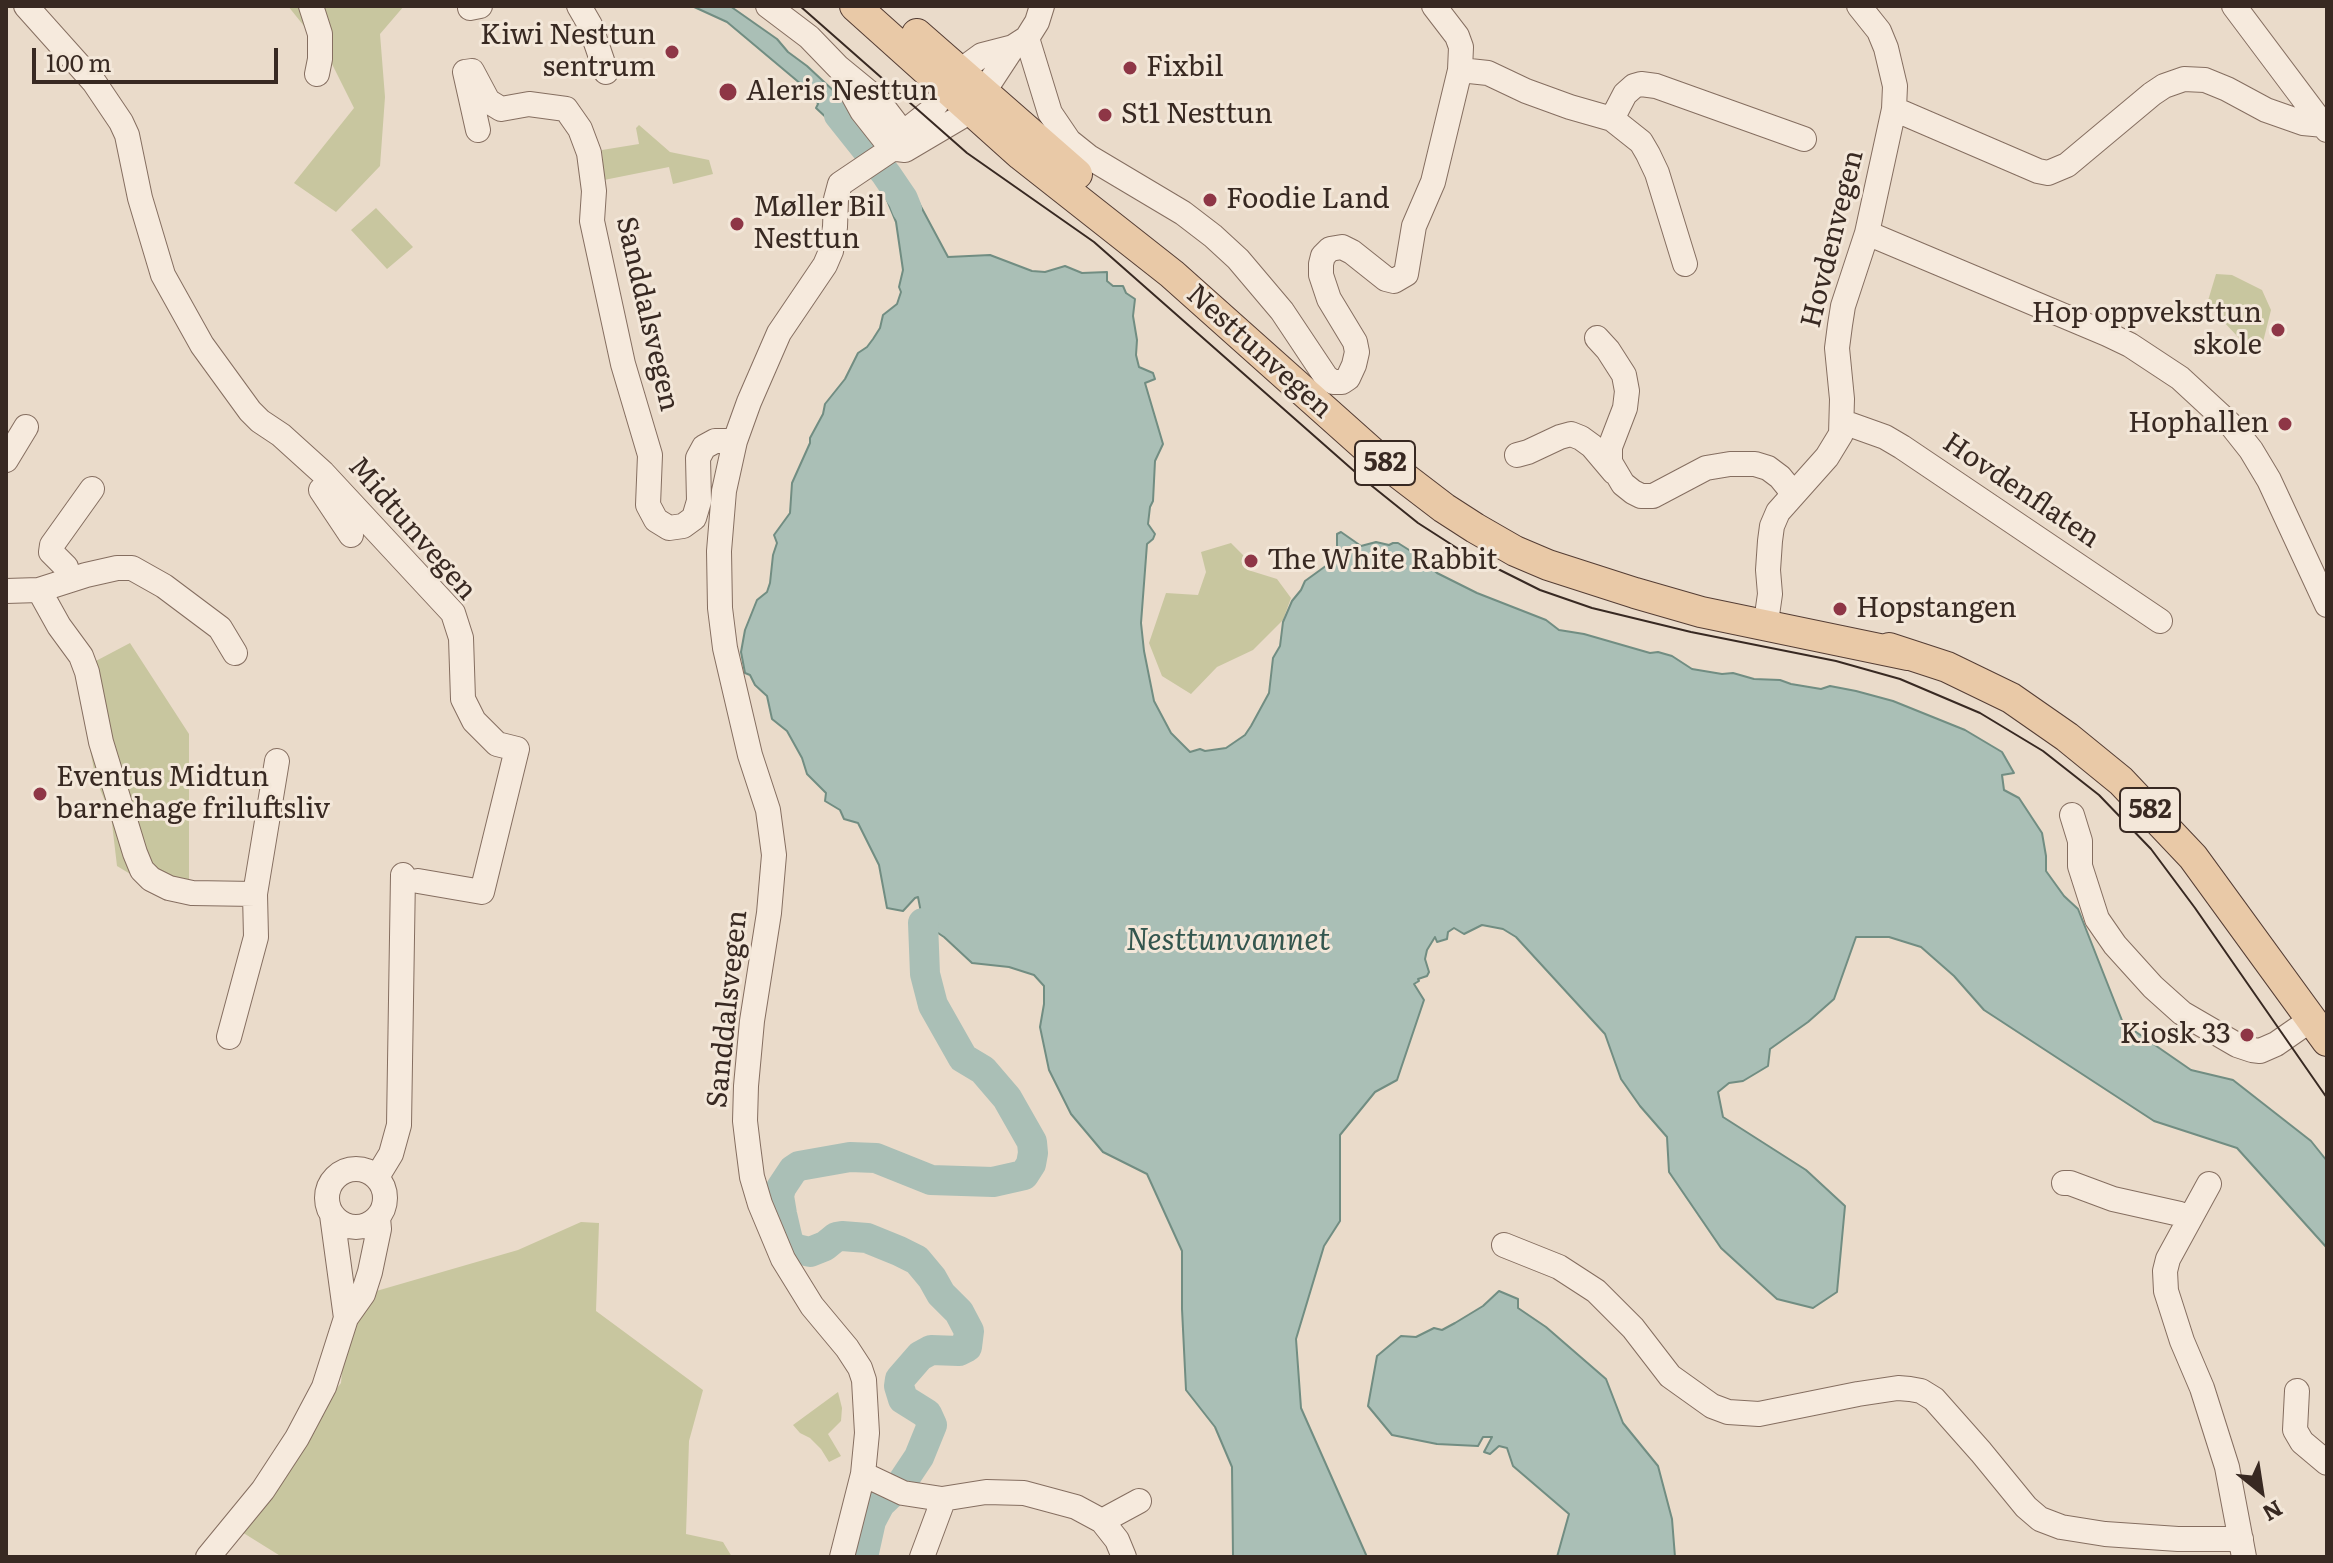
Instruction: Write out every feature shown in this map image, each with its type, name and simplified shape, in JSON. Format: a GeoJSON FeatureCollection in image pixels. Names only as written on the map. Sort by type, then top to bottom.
{"type":"FeatureCollection","features":[{"type":"Feature","properties":{"kind":"main road","name":"Nesttunvegen"},"geometry":{"type":"LineString","coordinates":[[855,6],[921,63],[954,80]]}},
{"type":"Feature","properties":{"kind":"main road","name":"Nesttunvegen"},"geometry":{"type":"LineString","coordinates":[[883,6],[977,102],[1076,173],[1172,274],[1376,456],[1444,508],[1515,551],[1556,568],[1701,612],[1908,655]]}},
{"type":"Feature","properties":{"kind":"main road","name":"Nesttunvegen"},"geometry":{"type":"LineString","coordinates":[[1635,593],[1828,628],[1947,667],[2011,698],[2067,737],[2121,781],[2193,857],[2319,1030]]}},
{"type":"Feature","properties":{"kind":"street","name":"Midtunvegen"},"geometry":{"type":"LineString","coordinates":[[26,6],[94,82],[121,122],[163,275],[202,345],[250,411],[301,452],[453,613],[461,638],[463,699],[474,721],[497,744],[517,749],[482,892],[410,878],[401,945],[399,1125],[391,1154],[377,1177]]}},
{"type":"Feature","properties":{"kind":"street"},"geometry":{"type":"LineString","coordinates":[[311,6],[320,34],[317,74]]}},
{"type":"Feature","properties":{"kind":"street"},"geometry":{"type":"LineString","coordinates":[[579,6],[590,25],[606,72]]}},
{"type":"Feature","properties":{"kind":"street"},"geometry":{"type":"LineString","coordinates":[[768,6],[809,37],[838,67],[877,99],[894,145]]}},
{"type":"Feature","properties":{"kind":"street"},"geometry":{"type":"LineString","coordinates":[[977,102],[1037,22],[1042,6]]}},
{"type":"Feature","properties":{"kind":"street"},"geometry":{"type":"LineString","coordinates":[[1020,42],[1050,113],[1069,141],[1213,236],[1244,265],[1282,311],[1326,377],[1333,382],[1342,382],[1348,378],[1357,352],[1355,342],[1324,286],[1321,275],[1323,256],[1330,249],[1342,247],[1386,279],[1394,281],[1406,274],[1414,226],[1433,182],[1460,70],[1461,47],[1457,36],[1434,6]]}},
{"type":"Feature","properties":{"kind":"street","name":"Hovdenvegen"},"geometry":{"type":"LineString","coordinates":[[1767,615],[1772,526],[1778,512],[1827,457],[1841,434],[1843,422],[1837,348],[1843,306],[1867,233],[1894,109],[1895,86],[1886,48],[1879,31],[1859,6]]}},
{"type":"Feature","properties":{"kind":"street"},"geometry":{"type":"LineString","coordinates":[[2234,6],[2326,125]]}},
{"type":"Feature","properties":{"kind":"street","name":"Sanddalsvegen"},"geometry":{"type":"LineString","coordinates":[[842,1557],[863,1474],[866,1389],[860,1368],[812,1306],[783,1259],[760,1204],[748,1146],[746,1098],[752,1021],[769,913],[774,855],[768,810],[732,685],[720,608],[720,536],[724,491],[735,441],[779,333],[825,265],[831,251],[840,184],[894,145],[931,111],[954,80],[982,55],[1020,42]]}},
{"type":"Feature","properties":{"kind":"street"},"geometry":{"type":"LineString","coordinates":[[1460,70],[1488,73],[1526,91],[1612,119],[1641,142],[1657,173],[1685,264]]}},
{"type":"Feature","properties":{"kind":"street","name":"Sanddalsvegen"},"geometry":{"type":"LineString","coordinates":[[478,130],[465,72],[472,71],[488,101],[501,109],[529,104],[566,109],[580,129],[589,153],[594,191],[592,221],[623,364],[650,455],[648,505],[656,520],[669,528],[683,526],[694,518],[699,501],[698,458],[704,447],[715,441],[735,441]]}},
{"type":"Feature","properties":{"kind":"street"},"geometry":{"type":"LineString","coordinates":[[1894,109],[2048,173],[2067,165],[2152,94],[2184,79],[2205,80],[2266,110],[2303,123],[2326,125]]}},
{"type":"Feature","properties":{"kind":"street"},"geometry":{"type":"LineString","coordinates":[[1612,119],[1625,94],[1641,84],[1656,86],[1804,139]]}},
{"type":"Feature","properties":{"kind":"street","name":"Sanddalsvegen"},"geometry":{"type":"LineString","coordinates":[[894,145],[905,150],[977,102]]}},
{"type":"Feature","properties":{"kind":"street"},"geometry":{"type":"LineString","coordinates":[[1867,233],[2107,334],[2140,351],[2180,378],[2232,426],[2251,450],[2274,489],[2327,605]]}},
{"type":"Feature","properties":{"kind":"street"},"geometry":{"type":"LineString","coordinates":[[1597,338],[1624,375],[1627,391],[1625,408],[1610,447],[1614,472]]}},
{"type":"Feature","properties":{"kind":"street","name":"Hovdenflaten"},"geometry":{"type":"LineString","coordinates":[[1843,422],[1885,437],[1902,447],[2160,621]]}},
{"type":"Feature","properties":{"kind":"street"},"geometry":{"type":"LineString","coordinates":[[6,460],[26,427]]}},
{"type":"Feature","properties":{"kind":"street"},"geometry":{"type":"LineString","coordinates":[[1517,455],[1571,434],[1592,446],[1623,484],[1641,496],[1653,496],[1706,468],[1730,464],[1755,464],[1768,468],[1793,493]]}},
{"type":"Feature","properties":{"kind":"street","name":"Midtunvegen"},"geometry":{"type":"LineString","coordinates":[[301,452],[316,484],[351,535]]}},
{"type":"Feature","properties":{"kind":"street"},"geometry":{"type":"LineString","coordinates":[[69,580],[66,567],[51,552],[52,545],[92,489]]}},
{"type":"Feature","properties":{"kind":"street"},"geometry":{"type":"LineString","coordinates":[[17,587],[69,580],[117,568],[132,568],[164,586],[220,628],[235,653]]}},
{"type":"Feature","properties":{"kind":"street"},"geometry":{"type":"LineString","coordinates":[[17,587],[59,626],[81,656],[101,742],[142,870],[151,879],[169,888],[192,893],[255,894]]}},
{"type":"Feature","properties":{"kind":"street"},"geometry":{"type":"LineString","coordinates":[[229,1037],[256,937],[255,894],[277,761]]}},
{"type":"Feature","properties":{"kind":"street","name":"Nesttunvegen"},"geometry":{"type":"LineString","coordinates":[[2072,815],[2080,841],[2080,866],[2097,919],[2115,945],[2153,987],[2182,1013],[2237,1045],[2260,1051],[2319,1030]]}},
{"type":"Feature","properties":{"kind":"street"},"geometry":{"type":"LineString","coordinates":[[332,1215],[354,1227],[378,1218],[386,1197],[377,1177],[368,1170],[345,1170],[329,1185],[326,1197],[332,1215],[346,1318]]}},
{"type":"Feature","properties":{"kind":"street"},"geometry":{"type":"LineString","coordinates":[[2064,1183],[2113,1199],[2180,1214],[2187,1223]]}},
{"type":"Feature","properties":{"kind":"street"},"geometry":{"type":"LineString","coordinates":[[1504,1245],[1559,1267],[1589,1285],[1621,1315],[1670,1376],[1712,1406],[1728,1412],[1759,1414],[1898,1388],[1921,1391],[1934,1399],[2026,1507],[2040,1519],[2120,1546],[2178,1539],[2243,1548],[2227,1467],[2166,1291],[2168,1259],[2209,1184]]}},
{"type":"Feature","properties":{"kind":"street"},"geometry":{"type":"LineString","coordinates":[[208,1557],[263,1490],[297,1438],[324,1387],[346,1318],[363,1294],[379,1229],[378,1218]]}},
{"type":"Feature","properties":{"kind":"street"},"geometry":{"type":"LineString","coordinates":[[2297,1391],[2295,1430],[2302,1442],[2327,1463]]}},
{"type":"Feature","properties":{"kind":"street"},"geometry":{"type":"LineString","coordinates":[[863,1474],[896,1489],[942,1499],[986,1492],[1024,1493],[1076,1507],[1102,1521],[1117,1540],[1124,1557]]}},
{"type":"Feature","properties":{"kind":"street"},"geometry":{"type":"LineString","coordinates":[[922,1557],[942,1499]]}},
{"type":"Feature","properties":{"kind":"street"},"geometry":{"type":"LineString","coordinates":[[1102,1521],[1139,1501]]}},
{"type":"Feature","properties":{"kind":"shaded area"},"geometry":{"type":"Polygon","coordinates":[[[288,6],[404,6],[380,34],[385,97],[380,166],[336,212],[294,183],[354,108],[328,56],[288,6]]]}},
{"type":"Feature","properties":{"kind":"shaded area"},"geometry":{"type":"Polygon","coordinates":[[[639,125],[670,152],[709,160],[713,174],[673,184],[669,167],[604,180],[602,150],[639,144],[636,128],[639,125]]]}},
{"type":"Feature","properties":{"kind":"shaded area"},"geometry":{"type":"Polygon","coordinates":[[[376,208],[413,247],[387,269],[351,230],[376,208]]]}},
{"type":"Feature","properties":{"kind":"shaded area"},"geometry":{"type":"Polygon","coordinates":[[[2216,274],[2232,275],[2262,290],[2271,310],[2263,342],[2254,354],[2207,304],[2216,274]]]}},
{"type":"Feature","properties":{"kind":"shaded area"},"geometry":{"type":"Polygon","coordinates":[[[1231,543],[1244,556],[1248,570],[1277,579],[1291,598],[1283,620],[1253,650],[1217,667],[1191,694],[1162,676],[1149,643],[1166,593],[1198,595],[1206,572],[1201,552],[1231,543]]]}},
{"type":"Feature","properties":{"kind":"shaded area"},"geometry":{"type":"Polygon","coordinates":[[[130,643],[189,734],[189,890],[175,901],[117,866],[111,815],[96,780],[75,672],[130,643]]]}},
{"type":"Feature","properties":{"kind":"shaded area"},"geometry":{"type":"Polygon","coordinates":[[[581,1222],[599,1223],[596,1311],[703,1390],[689,1441],[686,1534],[723,1542],[732,1557],[282,1557],[229,1524],[341,1383],[345,1337],[366,1294],[518,1250],[581,1222]]]}},
{"type":"Feature","properties":{"kind":"shaded area"},"geometry":{"type":"Polygon","coordinates":[[[838,1392],[841,1421],[828,1434],[841,1456],[829,1462],[821,1449],[793,1425],[838,1392]]]}},
{"type":"Feature","properties":{"kind":"water"},"geometry":{"type":"Polygon","coordinates":[[[692,6],[730,6],[777,39],[837,94],[866,139],[865,146],[856,152],[852,139],[843,128],[832,123],[816,108],[818,104],[814,95],[727,22],[692,6]]]}},
{"type":"Feature","properties":{"kind":"water","name":"Nesttunvannet"},"geometry":{"type":"Polygon","coordinates":[[[892,170],[911,188],[948,257],[990,255],[1032,271],[1045,272],[1065,266],[1082,273],[1107,272],[1107,281],[1113,286],[1123,286],[1126,293],[1135,299],[1136,355],[1139,367],[1153,373],[1155,379],[1145,383],[1163,444],[1155,461],[1153,501],[1148,524],[1155,534],[1147,544],[1141,623],[1144,651],[1154,701],[1171,733],[1190,752],[1226,748],[1245,735],[1269,693],[1273,658],[1280,646],[1283,622],[1292,601],[1305,581],[1334,560],[1337,534],[1341,532],[1361,546],[1376,542],[1389,545],[1398,543],[1437,573],[1477,593],[1546,620],[1559,630],[1672,656],[1692,669],[1780,680],[1821,689],[1830,686],[1856,691],[1893,701],[1965,730],[2002,752],[2014,773],[2002,775],[2004,790],[2019,798],[2042,833],[2046,871],[2078,909],[2123,1023],[2191,1070],[2233,1080],[2311,1141],[2327,1161],[2327,1248],[2237,1148],[2154,1121],[1984,1010],[1954,976],[1921,947],[1889,937],[1856,937],[1834,999],[1770,1049],[1768,1066],[1743,1081],[1729,1083],[1718,1092],[1723,1117],[1806,1170],[1845,1206],[1837,1292],[1813,1308],[1777,1299],[1721,1248],[1669,1172],[1667,1137],[1621,1079],[1605,1034],[1516,937],[1503,929],[1482,925],[1464,934],[1454,928],[1448,932],[1447,939],[1437,942],[1435,937],[1425,959],[1429,972],[1414,984],[1424,1000],[1397,1080],[1375,1092],[1340,1135],[1340,1221],[1324,1246],[1296,1339],[1301,1408],[1367,1557],[1233,1557],[1232,1467],[1215,1427],[1186,1390],[1182,1251],[1147,1174],[1103,1152],[1071,1114],[1049,1070],[1040,1027],[1044,986],[1034,975],[1009,967],[972,963],[944,937],[923,923],[918,897],[903,911],[887,908],[879,865],[858,823],[844,819],[840,810],[825,801],[826,793],[807,774],[787,731],[772,719],[767,696],[745,673],[741,652],[745,630],[757,600],[767,592],[777,543],[774,535],[790,513],[792,483],[810,438],[825,404],[845,379],[858,353],[873,339],[883,315],[897,304],[901,292],[899,287],[903,270],[896,222],[878,178],[892,170]]]}},
{"type":"Feature","properties":{"kind":"water"},"geometry":{"type":"Polygon","coordinates":[[[1499,1291],[1518,1299],[1518,1308],[1546,1327],[1606,1379],[1623,1423],[1658,1466],[1672,1519],[1675,1557],[1557,1557],[1569,1514],[1513,1466],[1507,1448],[1499,1446],[1490,1454],[1484,1452],[1492,1437],[1483,1437],[1478,1446],[1437,1444],[1392,1435],[1368,1406],[1377,1356],[1401,1336],[1416,1337],[1434,1328],[1442,1330],[1483,1306],[1499,1291]]]}},
{"type":"Feature","properties":{"kind":"waterway"},"geometry":{"type":"LineString","coordinates":[[839,115],[886,174],[907,209]]}},
{"type":"Feature","properties":{"kind":"waterway"},"geometry":{"type":"LineString","coordinates":[[863,1557],[871,1521],[880,1504],[901,1484],[919,1457],[932,1425],[927,1414],[903,1399],[900,1379],[920,1356],[931,1350],[959,1351],[967,1347],[969,1331],[959,1312],[941,1294],[917,1260],[899,1251],[867,1238],[842,1236],[810,1252],[793,1248],[782,1214],[781,1188],[799,1166],[850,1157],[876,1158],[931,1180],[993,1182],[1024,1175],[1033,1153],[1032,1142],[1007,1098],[983,1070],[963,1058],[933,1005],[925,974],[923,923]]}},
{"type":"Feature","properties":{"kind":"tram line"},"geometry":{"type":"LineString","coordinates":[[800,6],[967,153],[1094,242],[1362,478],[1418,523],[1460,550],[1540,590],[1592,608],[1691,632],[1836,661],[1900,679],[1980,713],[2043,751],[2099,795],[2151,849],[2327,1098]]}},
{"type":"Feature","properties":{"kind":"place","name":"Kiwi Nesttun sentrum"},"geometry":{"type":"Point","coordinates":[672,52]}},
{"type":"Feature","properties":{"kind":"place","name":"Fixbil"},"geometry":{"type":"Point","coordinates":[1130,68]}},
{"type":"Feature","properties":{"kind":"place","name":"Aleris Nesttun"},"geometry":{"type":"Point","coordinates":[728,92]}},
{"type":"Feature","properties":{"kind":"place","name":"St1 Nesttun"},"geometry":{"type":"Point","coordinates":[1105,115]}},
{"type":"Feature","properties":{"kind":"place","name":"Foodie Land"},"geometry":{"type":"Point","coordinates":[1210,200]}},
{"type":"Feature","properties":{"kind":"place","name":"Møller Bil Nesttun"},"geometry":{"type":"Point","coordinates":[737,224]}},
{"type":"Feature","properties":{"kind":"place","name":"Hop oppveksttun skole"},"geometry":{"type":"Point","coordinates":[2278,330]}},
{"type":"Feature","properties":{"kind":"place","name":"Hophallen"},"geometry":{"type":"Point","coordinates":[2285,424]}},
{"type":"Feature","properties":{"kind":"place","name":"The White Rabbit"},"geometry":{"type":"Point","coordinates":[1251,561]}},
{"type":"Feature","properties":{"kind":"place","name":"Hopstangen"},"geometry":{"type":"Point","coordinates":[1840,609]}},
{"type":"Feature","properties":{"kind":"place","name":"Eventus Midtun barnehage friluftsliv"},"geometry":{"type":"Point","coordinates":[40,794]}},
{"type":"Feature","properties":{"kind":"place","name":"Kiosk 33"},"geometry":{"type":"Point","coordinates":[2247,1035]}}]}
